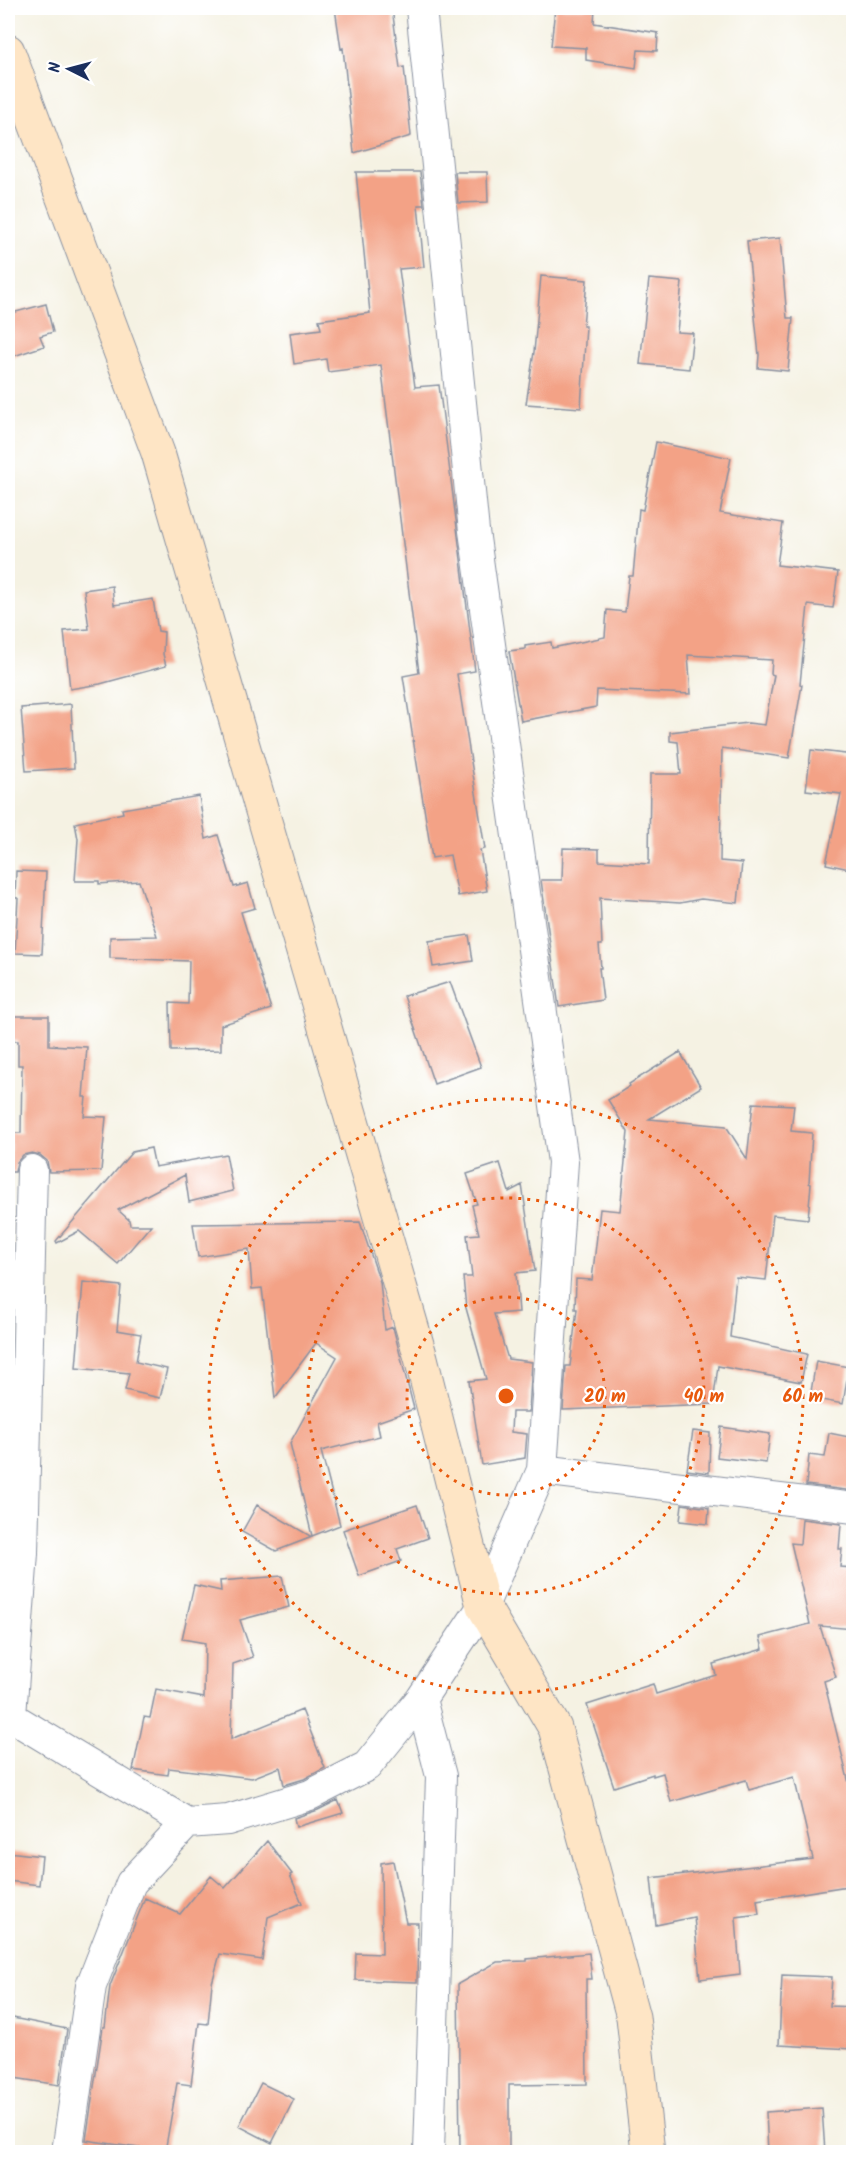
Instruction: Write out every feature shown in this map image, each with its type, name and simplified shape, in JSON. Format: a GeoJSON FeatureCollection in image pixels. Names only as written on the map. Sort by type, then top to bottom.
{"type":"FeatureCollection","features":[{"type":"Feature","properties":{"kind":"main road"},"geometry":{"type":"LineString","coordinates":[[8,51],[158,453],[421,1358],[483,1606],[555,1728],[633,2017],[648,2152]]}},
{"type":"Feature","properties":{"kind":"street"},"geometry":{"type":"LineString","coordinates":[[32,1170],[23,1553],[9,1715],[187,1823],[228,1820],[310,1795],[367,1766],[421,1699],[483,1606],[542,1470],[563,1162],[474,531],[421,8]]}},
{"type":"Feature","properties":{"kind":"street"},"geometry":{"type":"LineString","coordinates":[[542,1470],[854,1508]]}},
{"type":"Feature","properties":{"kind":"street"},"geometry":{"type":"LineString","coordinates":[[421,1699],[441,1776],[429,2152]]}},
{"type":"Feature","properties":{"kind":"street"},"geometry":{"type":"LineString","coordinates":[[67,2152],[91,1986],[131,1883],[187,1823]]}},
{"type":"Feature","properties":{"kind":"building"},"geometry":{"type":"Polygon","coordinates":[[[335,8],[392,8],[400,68],[404,67],[411,136],[354,153],[343,48],[341,49],[335,8]]]}},
{"type":"Feature","properties":{"kind":"building"},"geometry":{"type":"Polygon","coordinates":[[[555,8],[595,8],[594,23],[658,33],[657,51],[638,50],[636,68],[586,60],[586,48],[551,46],[555,8]]]}},
{"type":"Feature","properties":{"kind":"building"},"geometry":{"type":"Polygon","coordinates":[[[356,172],[420,172],[424,205],[418,205],[424,267],[399,269],[415,387],[439,385],[475,671],[457,674],[485,849],[480,850],[487,891],[458,896],[450,855],[432,858],[403,676],[419,673],[381,365],[328,372],[326,359],[294,364],[290,333],[321,329],[319,320],[370,313],[356,172]]]}},
{"type":"Feature","properties":{"kind":"building"},"geometry":{"type":"Polygon","coordinates":[[[455,172],[487,172],[488,202],[458,203],[455,172]]]}},
{"type":"Feature","properties":{"kind":"building"},"geometry":{"type":"Polygon","coordinates":[[[780,238],[787,318],[793,318],[788,371],[758,368],[759,355],[747,241],[780,238]]]}},
{"type":"Feature","properties":{"kind":"building"},"geometry":{"type":"Polygon","coordinates":[[[541,276],[587,280],[583,326],[586,326],[581,408],[526,404],[534,352],[541,276]]]}},
{"type":"Feature","properties":{"kind":"building"},"geometry":{"type":"Polygon","coordinates":[[[649,279],[682,282],[677,332],[693,333],[689,369],[640,364],[649,279]]]}},
{"type":"Feature","properties":{"kind":"building"},"geometry":{"type":"Polygon","coordinates":[[[46,304],[53,332],[40,336],[44,346],[8,358],[8,314],[46,304]]]}},
{"type":"Feature","properties":{"kind":"building"},"geometry":{"type":"Polygon","coordinates":[[[656,442],[731,458],[720,513],[783,523],[777,565],[838,572],[833,608],[808,605],[800,684],[802,685],[789,758],[722,748],[720,861],[742,863],[738,903],[701,899],[680,903],[600,898],[602,945],[599,945],[601,968],[599,968],[603,1000],[559,1007],[541,880],[562,880],[563,848],[599,849],[599,861],[649,864],[650,774],[681,774],[678,742],[670,741],[670,732],[748,723],[765,725],[774,675],[771,674],[772,660],[688,655],[691,694],[597,690],[596,707],[521,721],[509,651],[551,642],[552,648],[605,637],[607,610],[625,612],[629,576],[633,576],[639,509],[643,510],[656,442]]]}},
{"type":"Feature","properties":{"kind":"building"},"geometry":{"type":"Polygon","coordinates":[[[112,586],[114,605],[153,599],[158,631],[164,632],[163,654],[166,666],[100,684],[70,689],[64,631],[89,629],[84,590],[112,586]]]}},
{"type":"Feature","properties":{"kind":"building"},"geometry":{"type":"Polygon","coordinates":[[[71,704],[74,768],[26,771],[21,708],[71,704]]]}},
{"type":"Feature","properties":{"kind":"building"},"geometry":{"type":"Polygon","coordinates":[[[811,750],[854,755],[854,870],[826,864],[841,794],[806,790],[811,750]]]}},
{"type":"Feature","properties":{"kind":"building"},"geometry":{"type":"Polygon","coordinates":[[[199,796],[206,839],[218,835],[234,887],[248,883],[255,908],[241,912],[271,1009],[221,1025],[221,1050],[171,1051],[170,1003],[188,1004],[189,961],[110,958],[110,937],[157,936],[139,881],[99,884],[99,881],[75,881],[78,839],[75,823],[123,813],[122,809],[199,796]]]}},
{"type":"Feature","properties":{"kind":"building"},"geometry":{"type":"Polygon","coordinates":[[[16,871],[46,872],[42,954],[15,953],[18,898],[15,898],[16,871]]]}},
{"type":"Feature","properties":{"kind":"building"},"geometry":{"type":"Polygon","coordinates":[[[469,935],[473,961],[433,967],[429,941],[469,935]]]}},
{"type":"Feature","properties":{"kind":"building"},"geometry":{"type":"Polygon","coordinates":[[[450,982],[481,1067],[434,1084],[404,996],[450,982]]]}},
{"type":"Feature","properties":{"kind":"building"},"geometry":{"type":"Polygon","coordinates":[[[8,1016],[49,1016],[49,1045],[87,1047],[83,1097],[86,1097],[84,1116],[106,1117],[101,1171],[49,1172],[47,1161],[40,1155],[32,1153],[23,1155],[17,1162],[15,1172],[10,1172],[11,1133],[21,1133],[22,1065],[18,1065],[18,1041],[8,1041],[8,1016]]]}},
{"type":"Feature","properties":{"kind":"building"},"geometry":{"type":"Polygon","coordinates":[[[680,1052],[701,1087],[649,1119],[726,1126],[747,1159],[753,1103],[794,1105],[791,1131],[812,1133],[808,1219],[773,1215],[766,1280],[736,1277],[730,1337],[807,1354],[801,1382],[718,1366],[713,1404],[563,1410],[566,1366],[570,1366],[577,1309],[575,1309],[576,1279],[592,1280],[600,1209],[620,1211],[628,1132],[608,1100],[680,1052]]]}},
{"type":"Feature","properties":{"kind":"building"},"geometry":{"type":"Polygon","coordinates":[[[151,1148],[155,1167],[226,1154],[233,1191],[189,1202],[185,1175],[118,1210],[129,1220],[130,1225],[151,1225],[118,1264],[79,1231],[57,1243],[56,1241],[132,1152],[151,1148]]]}},
{"type":"Feature","properties":{"kind":"building"},"geometry":{"type":"Polygon","coordinates":[[[500,1163],[509,1192],[522,1185],[535,1271],[516,1273],[519,1312],[494,1314],[508,1359],[532,1362],[529,1412],[512,1412],[511,1432],[527,1434],[525,1458],[482,1465],[469,1381],[486,1379],[466,1308],[463,1277],[472,1277],[467,1235],[479,1234],[472,1205],[477,1204],[467,1174],[500,1163]]]}},
{"type":"Feature","properties":{"kind":"building"},"geometry":{"type":"Polygon","coordinates":[[[360,1222],[380,1282],[385,1330],[393,1327],[414,1409],[377,1422],[380,1436],[321,1451],[340,1525],[312,1536],[290,1443],[337,1357],[316,1343],[275,1398],[262,1288],[252,1289],[249,1249],[198,1257],[193,1224],[360,1222]]]}},
{"type":"Feature","properties":{"kind":"building"},"geometry":{"type":"Polygon","coordinates":[[[83,1282],[121,1286],[117,1330],[141,1334],[136,1362],[167,1369],[160,1398],[125,1390],[129,1373],[76,1368],[83,1282]]]}},
{"type":"Feature","properties":{"kind":"building"},"geometry":{"type":"Polygon","coordinates":[[[816,1361],[849,1367],[843,1404],[810,1398],[816,1361]]]}},
{"type":"Feature","properties":{"kind":"building"},"geometry":{"type":"Polygon","coordinates":[[[721,1427],[770,1434],[766,1463],[717,1457],[721,1427]]]}},
{"type":"Feature","properties":{"kind":"building"},"geometry":{"type":"Polygon","coordinates":[[[693,1431],[710,1433],[709,1473],[687,1470],[693,1431]]]}},
{"type":"Feature","properties":{"kind":"building"},"geometry":{"type":"Polygon","coordinates":[[[829,1433],[854,1438],[854,1491],[806,1485],[809,1455],[825,1457],[829,1433]]]}},
{"type":"Feature","properties":{"kind":"building"},"geometry":{"type":"Polygon","coordinates":[[[682,1504],[709,1508],[708,1524],[680,1521],[682,1504]]]}},
{"type":"Feature","properties":{"kind":"building"},"geometry":{"type":"Polygon","coordinates":[[[257,1505],[312,1537],[276,1551],[242,1532],[257,1505]]]}},
{"type":"Feature","properties":{"kind":"building"},"geometry":{"type":"Polygon","coordinates":[[[417,1505],[428,1538],[397,1549],[401,1561],[359,1576],[343,1530],[417,1505]]]}},
{"type":"Feature","properties":{"kind":"building"},"geometry":{"type":"Polygon","coordinates":[[[802,1519],[841,1524],[840,1567],[854,1568],[854,1629],[820,1626],[836,1677],[824,1681],[854,1804],[854,1885],[757,1900],[759,1914],[736,1917],[740,1974],[700,1979],[694,1917],[656,1925],[651,1878],[813,1859],[794,1777],[749,1790],[746,1780],[671,1802],[663,1773],[614,1787],[587,1705],[653,1684],[656,1694],[716,1675],[713,1664],[763,1649],[760,1637],[810,1624],[791,1543],[800,1544],[802,1519]]]}},
{"type":"Feature","properties":{"kind":"building"},"geometry":{"type":"Polygon","coordinates":[[[282,1576],[289,1607],[240,1620],[253,1657],[233,1664],[231,1739],[302,1710],[325,1768],[304,1779],[284,1785],[280,1767],[252,1778],[169,1768],[168,1775],[133,1770],[144,1717],[150,1718],[156,1689],[204,1698],[205,1643],[182,1639],[194,1585],[221,1591],[220,1581],[282,1576]]]}},
{"type":"Feature","properties":{"kind":"building"},"geometry":{"type":"Polygon","coordinates":[[[338,1800],[343,1813],[296,1827],[294,1818],[338,1800]]]}},
{"type":"Feature","properties":{"kind":"building"},"geometry":{"type":"Polygon","coordinates":[[[267,1841],[292,1874],[290,1875],[302,1903],[268,1917],[262,1960],[220,1954],[212,1983],[208,2024],[199,2023],[191,2085],[177,2083],[165,2152],[86,2140],[110,1986],[145,1898],[180,1914],[211,1876],[225,1888],[267,1841]]]}},
{"type":"Feature","properties":{"kind":"building"},"geometry":{"type":"Polygon","coordinates":[[[8,1852],[42,1856],[39,1885],[8,1881],[8,1852]]]}},
{"type":"Feature","properties":{"kind":"building"},"geometry":{"type":"Polygon","coordinates":[[[393,1861],[406,1923],[418,1923],[417,1982],[355,1980],[356,1953],[382,1954],[381,1863],[393,1861]]]}},
{"type":"Feature","properties":{"kind":"building"},"geometry":{"type":"Polygon","coordinates":[[[589,1953],[592,1979],[586,1979],[587,2084],[509,2085],[509,2152],[460,2152],[458,1984],[497,1962],[527,1961],[527,1959],[589,1953]]]}},
{"type":"Feature","properties":{"kind":"building"},"geometry":{"type":"Polygon","coordinates":[[[782,1975],[832,1977],[830,2006],[854,2007],[852,2049],[779,2045],[782,1975]]]}},
{"type":"Feature","properties":{"kind":"building"},"geometry":{"type":"Polygon","coordinates":[[[8,2017],[67,2029],[59,2085],[8,2077],[11,2052],[8,2051],[8,2017]]]}},
{"type":"Feature","properties":{"kind":"building"},"geometry":{"type":"Polygon","coordinates":[[[261,2083],[294,2099],[272,2143],[239,2126],[261,2083]]]}},
{"type":"Feature","properties":{"kind":"building"},"geometry":{"type":"Polygon","coordinates":[[[822,2108],[825,2152],[768,2152],[766,2112],[822,2108]]]}}]}
